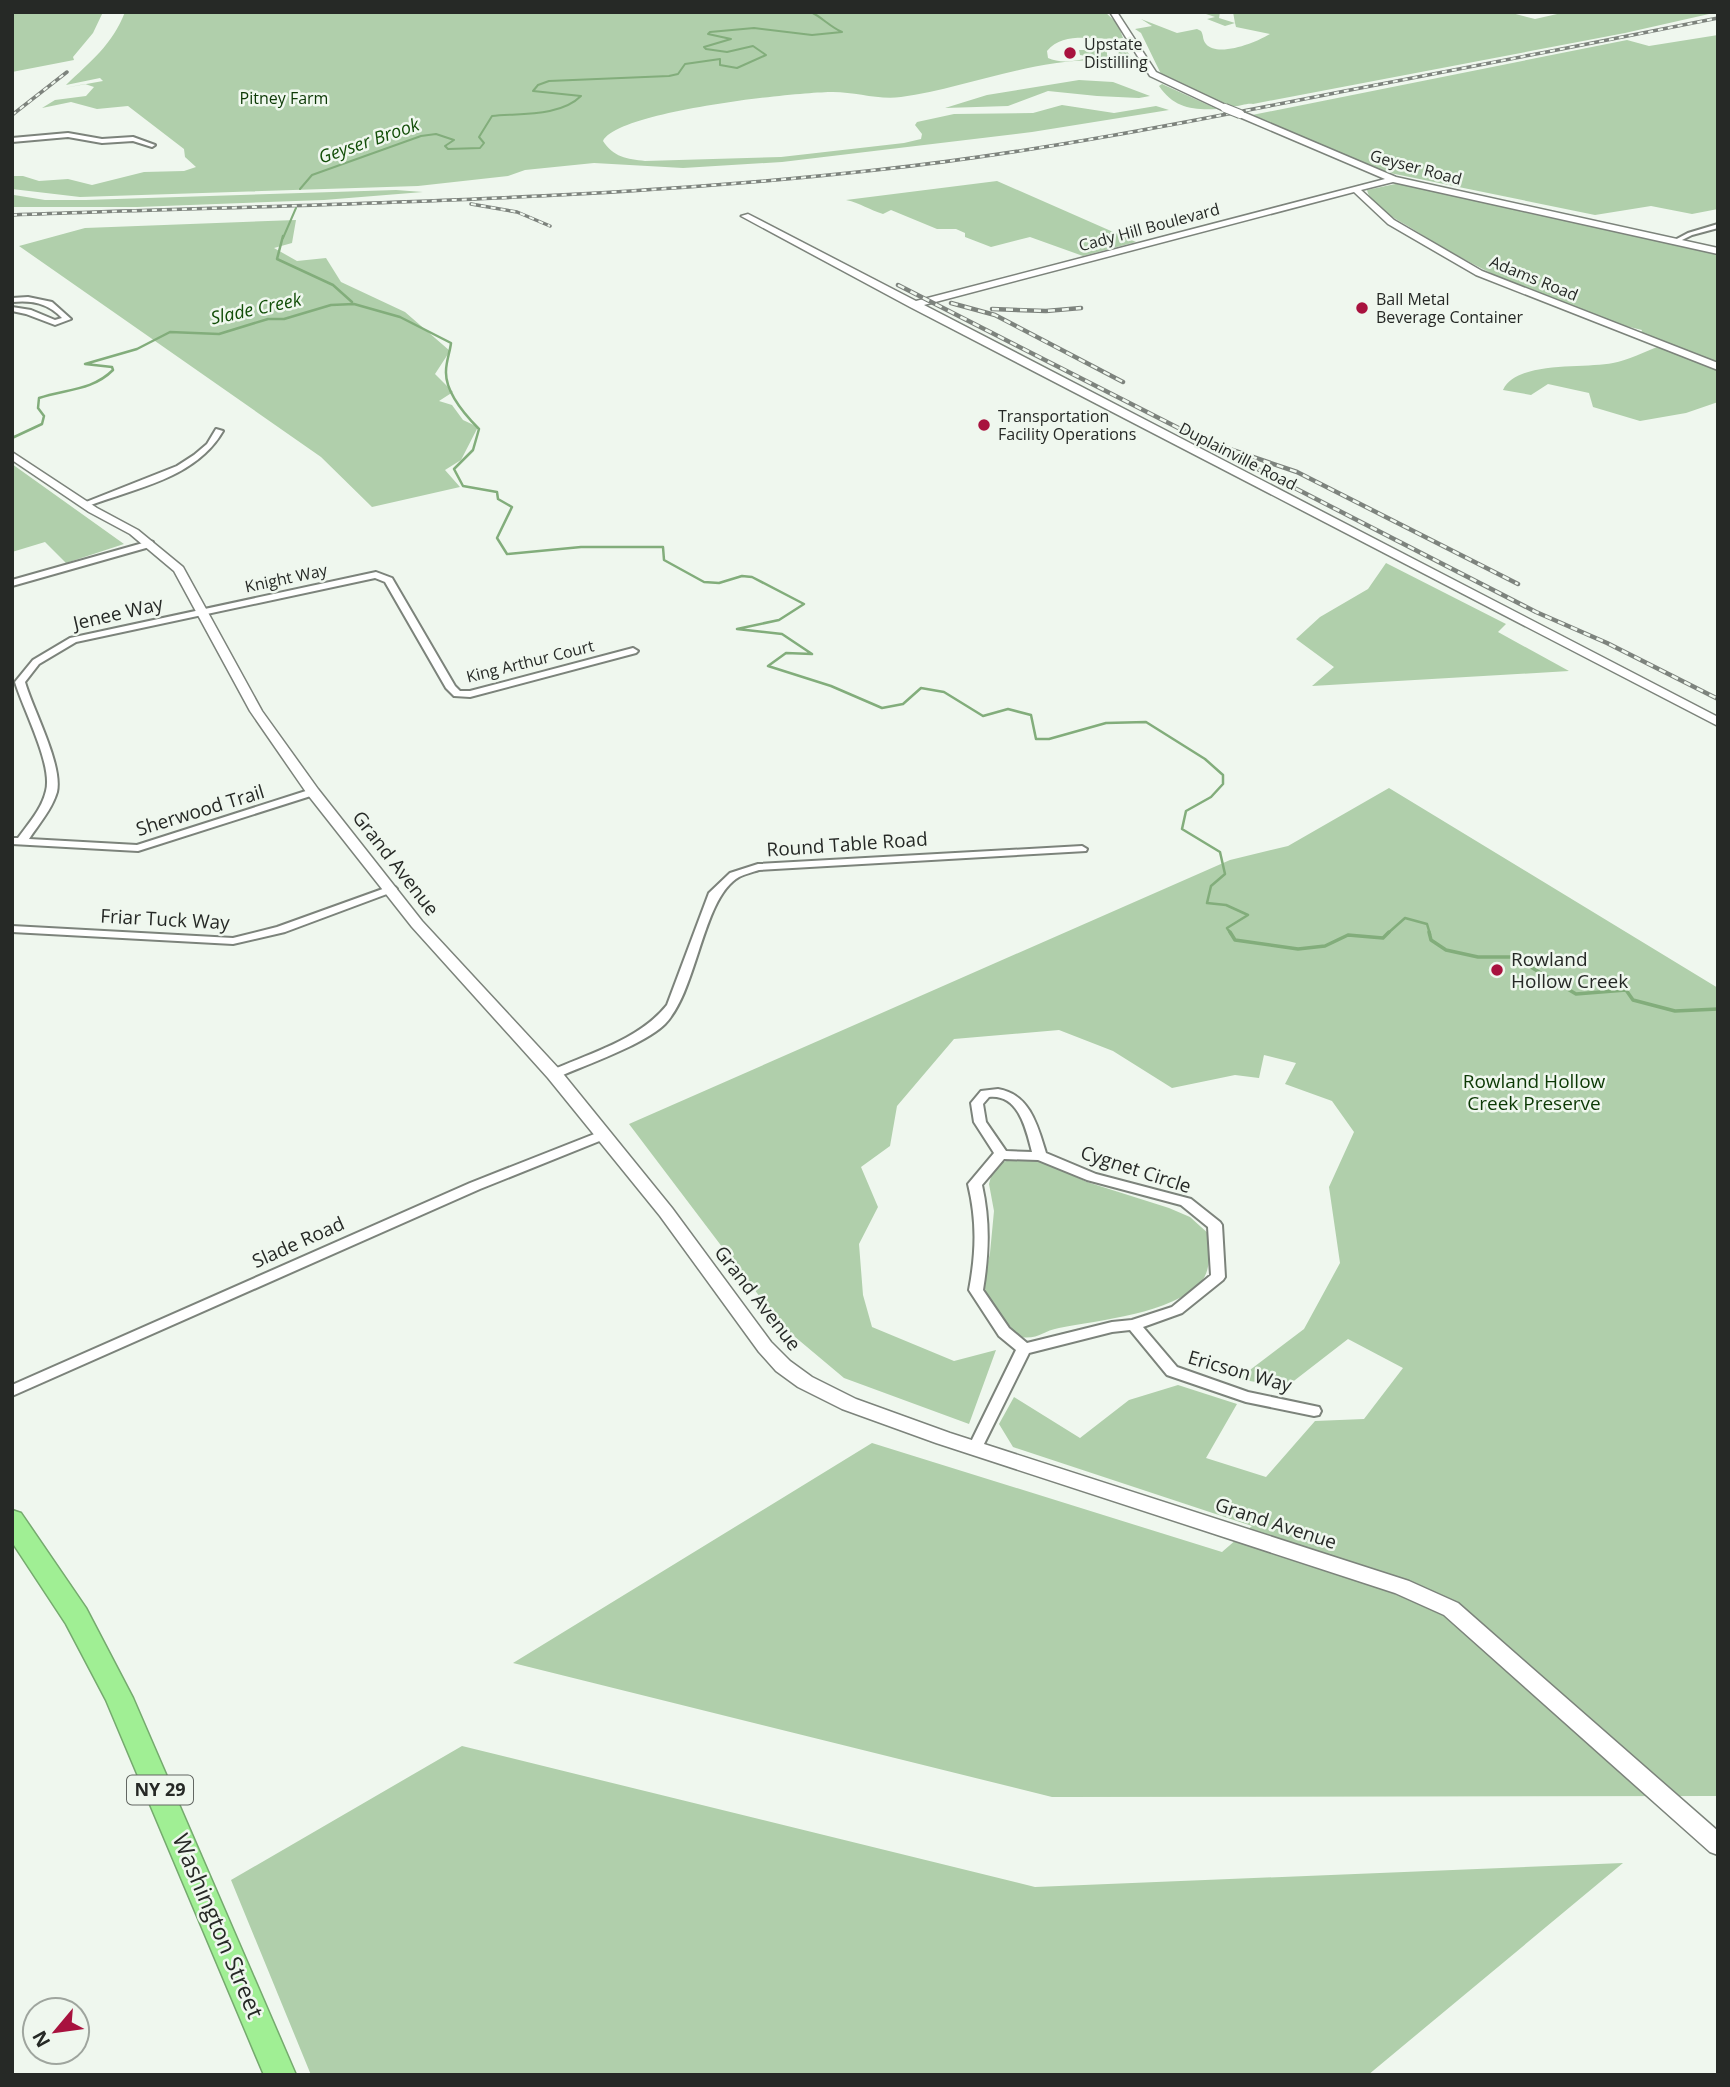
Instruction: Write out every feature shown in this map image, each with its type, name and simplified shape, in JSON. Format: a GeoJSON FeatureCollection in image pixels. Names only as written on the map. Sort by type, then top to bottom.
{"type":"FeatureCollection","features":[{"type":"Feature","properties":{"kind":"highway","name":"Washington Street"},"geometry":{"type":"LineString","coordinates":[[12,1520],[76,1616],[119,1698],[280,2075]]}},
{"type":"Feature","properties":{"kind":"street","name":"Geyser Road"},"geometry":{"type":"LineString","coordinates":[[1113,12],[1150,72],[1174,86],[1393,179],[1718,251]]}},
{"type":"Feature","properties":{"kind":"street"},"geometry":{"type":"LineString","coordinates":[[12,140],[68,135],[102,141],[133,139],[152,145]]}},
{"type":"Feature","properties":{"kind":"street","name":"Cady Hill Boulevard"},"geometry":{"type":"LineString","coordinates":[[913,305],[1393,179]]}},
{"type":"Feature","properties":{"kind":"street","name":"Adams Road"},"geometry":{"type":"LineString","coordinates":[[1356,189],[1376,211],[1391,222],[1479,273],[1718,367]]}},
{"type":"Feature","properties":{"kind":"street","name":"Duplainville Road"},"geometry":{"type":"LineString","coordinates":[[745,216],[1718,722]]}},
{"type":"Feature","properties":{"kind":"street"},"geometry":{"type":"LineString","coordinates":[[1676,241],[1702,229],[1718,226]]}},
{"type":"Feature","properties":{"kind":"street"},"geometry":{"type":"LineString","coordinates":[[12,300],[43,300],[67,319],[55,323],[28,312],[12,309]]}},
{"type":"Feature","properties":{"kind":"street"},"geometry":{"type":"LineString","coordinates":[[85,503],[182,467],[206,452],[219,431]]}},
{"type":"Feature","properties":{"kind":"street","name":"Grand Avenue"},"geometry":{"type":"LineString","coordinates":[[12,454],[150,544],[179,569],[256,711],[313,792],[417,924],[554,1074],[666,1212],[765,1347],[783,1366],[849,1404],[975,1448],[1390,1582],[1451,1609],[1718,1845]]}},
{"type":"Feature","properties":{"kind":"street"},"geometry":{"type":"LineString","coordinates":[[12,583],[150,544]]}},
{"type":"Feature","properties":{"kind":"street","name":"Knight Way"},"geometry":{"type":"LineString","coordinates":[[203,612],[376,575]]}},
{"type":"Feature","properties":{"kind":"street","name":"King Arthur Court"},"geometry":{"type":"LineString","coordinates":[[376,575],[389,580],[458,694],[470,694],[633,651]]}},
{"type":"Feature","properties":{"kind":"street","name":"Jenee Way"},"geometry":{"type":"LineString","coordinates":[[17,841],[43,810],[52,789],[52,773],[20,682],[26,673],[47,653],[74,640],[203,612]]}},
{"type":"Feature","properties":{"kind":"street","name":"Sherwood Trail"},"geometry":{"type":"LineString","coordinates":[[17,841],[138,848],[313,792]]}},
{"type":"Feature","properties":{"kind":"street","name":"Round Table Road"},"geometry":{"type":"LineString","coordinates":[[554,1074],[637,1037],[659,1023],[673,1006],[715,893],[734,875],[758,867],[1082,849]]}},
{"type":"Feature","properties":{"kind":"street","name":"Friar Tuck Way"},"geometry":{"type":"LineString","coordinates":[[12,929],[233,941],[281,930],[391,889]]}},
{"type":"Feature","properties":{"kind":"street"},"geometry":{"type":"LineString","coordinates":[[975,1448],[1024,1349],[1004,1332],[976,1290],[984,1245],[983,1217],[975,1184],[996,1158],[1002,1155],[980,1122],[977,1103],[985,1094],[1002,1093],[1014,1099],[1029,1120],[1040,1156]]}},
{"type":"Feature","properties":{"kind":"street","name":"Slade Road"},"geometry":{"type":"LineString","coordinates":[[12,1391],[475,1186],[602,1135]]}},
{"type":"Feature","properties":{"kind":"street","name":"Cygnet Circle"},"geometry":{"type":"LineString","coordinates":[[1002,1155],[1040,1156],[1092,1177],[1186,1202],[1215,1225],[1218,1277],[1177,1310],[1133,1325],[1100,1330],[1024,1349]]}},
{"type":"Feature","properties":{"kind":"street","name":"Ericson Way"},"geometry":{"type":"LineString","coordinates":[[1133,1325],[1172,1371],[1246,1396],[1314,1411]]}},
{"type":"Feature","properties":{"kind":"green space"},"geometry":{"type":"Polygon","coordinates":[[[12,12],[103,12],[93,33],[73,57],[74,60],[12,72],[12,12]]]}},
{"type":"Feature","properties":{"kind":"green space","name":"Pitney Farm"},"geometry":{"type":"Polygon","coordinates":[[[125,12],[1105,12],[1118,24],[1123,38],[1063,40],[1047,51],[1048,58],[1070,61],[1092,57],[1080,55],[1079,50],[1107,50],[1107,55],[1118,57],[1119,49],[1125,48],[1134,62],[1125,66],[1110,61],[1058,63],[901,97],[833,92],[784,95],[710,105],[640,121],[616,130],[603,141],[611,151],[621,156],[645,161],[781,157],[921,139],[922,134],[915,125],[917,122],[954,114],[1033,113],[1062,105],[1114,113],[1156,106],[1169,110],[1032,132],[782,162],[683,168],[594,163],[418,186],[80,197],[12,189],[12,176],[39,181],[68,179],[92,185],[144,172],[184,171],[196,167],[185,157],[184,149],[128,106],[97,109],[71,102],[42,108],[55,100],[86,96],[94,87],[85,84],[103,81],[100,78],[66,85],[107,43],[125,12]]]}},
{"type":"Feature","properties":{"kind":"green space"},"geometry":{"type":"Polygon","coordinates":[[[1200,12],[1220,12],[1219,18],[1235,23],[1225,26],[1207,19],[1215,17],[1200,12]]]}},
{"type":"Feature","properties":{"kind":"green space"},"geometry":{"type":"Polygon","coordinates":[[[1233,12],[1508,12],[1535,19],[1566,12],[1718,12],[1625,33],[1235,106],[1228,106],[1162,76],[1141,33],[1135,29],[1152,26],[1141,19],[1177,33],[1197,29],[1201,31],[1206,44],[1219,49],[1247,44],[1270,34],[1236,27],[1233,12]]]}},
{"type":"Feature","properties":{"kind":"green space"},"geometry":{"type":"Polygon","coordinates":[[[1718,35],[1718,209],[1692,214],[1651,206],[1595,215],[1390,173],[1252,115],[1627,40],[1649,46],[1718,35]]]}},
{"type":"Feature","properties":{"kind":"green space"},"geometry":{"type":"Polygon","coordinates":[[[1079,80],[1113,82],[1150,96],[1097,96],[1048,91],[1008,106],[945,108],[987,95],[1079,80]]]}},
{"type":"Feature","properties":{"kind":"green space"},"geometry":{"type":"Polygon","coordinates":[[[1162,84],[1217,109],[1192,108],[1177,103],[1159,86],[1162,84]]]}},
{"type":"Feature","properties":{"kind":"green space"},"geometry":{"type":"Polygon","coordinates":[[[997,181],[1136,242],[1083,256],[1030,237],[991,247],[965,237],[965,233],[956,229],[937,229],[891,210],[883,214],[846,200],[997,181]]]}},
{"type":"Feature","properties":{"kind":"green space"},"geometry":{"type":"Polygon","coordinates":[[[1400,183],[1718,254],[1718,363],[1641,333],[1642,330],[1583,313],[1553,301],[1465,260],[1385,212],[1369,196],[1367,190],[1400,183]]]}},
{"type":"Feature","properties":{"kind":"green space"},"geometry":{"type":"Polygon","coordinates":[[[396,190],[423,192],[324,200],[137,207],[12,207],[14,195],[45,200],[86,200],[396,190]]]}},
{"type":"Feature","properties":{"kind":"green space"},"geometry":{"type":"Polygon","coordinates":[[[296,220],[292,243],[274,248],[297,261],[326,258],[341,282],[405,312],[450,351],[435,374],[453,392],[439,401],[452,405],[463,420],[478,427],[461,460],[445,470],[460,487],[372,507],[321,457],[19,246],[85,228],[296,220]]]}},
{"type":"Feature","properties":{"kind":"green space"},"geometry":{"type":"Polygon","coordinates":[[[1660,346],[1718,370],[1718,402],[1686,413],[1640,421],[1593,407],[1589,393],[1548,384],[1531,395],[1503,390],[1511,380],[1522,374],[1553,367],[1613,363],[1660,346]]]}},
{"type":"Feature","properties":{"kind":"green space"},"geometry":{"type":"Polygon","coordinates":[[[12,464],[124,544],[66,563],[45,542],[12,552],[12,464]]]}},
{"type":"Feature","properties":{"kind":"green space"},"geometry":{"type":"Polygon","coordinates":[[[1386,563],[1506,624],[1498,632],[1569,671],[1312,686],[1334,667],[1296,639],[1320,617],[1368,589],[1386,563]]]}},
{"type":"Feature","properties":{"kind":"green space","name":"Rowland Hollow Creek Preserve"},"geometry":{"type":"Polygon","coordinates":[[[1389,788],[1718,988],[1718,1796],[1052,1797],[513,1663],[872,1443],[1222,1552],[1252,1526],[1013,1447],[999,1424],[1014,1397],[1080,1438],[1129,1400],[1178,1385],[1237,1404],[1206,1458],[1266,1477],[1315,1421],[1364,1419],[1403,1368],[1348,1339],[1286,1387],[1238,1379],[1304,1329],[1340,1263],[1329,1187],[1354,1132],[1332,1101],[1285,1084],[1296,1063],[1264,1055],[1259,1078],[1235,1075],[1172,1088],[1113,1051],[1059,1030],[954,1039],[897,1106],[890,1146],[861,1167],[878,1207],[859,1244],[863,1295],[872,1327],[954,1361],[996,1350],[969,1424],[844,1378],[782,1326],[629,1124],[1230,860],[1288,846],[1389,788]]]}},
{"type":"Feature","properties":{"kind":"green space"},"geometry":{"type":"Polygon","coordinates":[[[1013,1159],[1041,1161],[1087,1182],[1190,1217],[1210,1235],[1207,1272],[1201,1282],[1188,1293],[1154,1309],[1053,1329],[1036,1336],[1019,1337],[991,1304],[983,1284],[990,1253],[994,1211],[989,1184],[994,1165],[1013,1159]]]}},
{"type":"Feature","properties":{"kind":"green space"},"geometry":{"type":"Polygon","coordinates":[[[462,1746],[1035,1887],[1623,1863],[1368,2075],[311,2075],[231,1880],[462,1746]]]}},
{"type":"Feature","properties":{"kind":"waterway","name":"Geyser Brook"},"geometry":{"type":"LineString","coordinates":[[300,189],[312,175],[421,136],[436,134],[454,140],[445,146],[448,149],[480,148],[484,143],[479,137],[492,116],[551,111],[562,108],[581,96],[533,91],[538,85],[549,81],[669,76],[678,74],[685,64],[720,59],[720,65],[737,68],[766,55],[753,46],[727,52],[706,49],[704,47],[731,39],[708,34],[710,32],[754,28],[812,35],[842,32],[811,12]]}},
{"type":"Feature","properties":{"kind":"waterway","name":"Geyser Brook"},"geometry":{"type":"LineString","coordinates":[[283,238],[296,208]]}},
{"type":"Feature","properties":{"kind":"waterway","name":"Geyser Brook"},"geometry":{"type":"LineString","coordinates":[[283,236],[277,259],[333,285],[352,302]]}},
{"type":"Feature","properties":{"kind":"waterway","name":"Rowland Hollow Creek"},"geometry":{"type":"LineString","coordinates":[[12,438],[42,424],[44,416],[38,408],[39,398],[87,386],[113,370],[112,367],[85,364],[137,349],[170,332],[219,334],[268,319],[284,319],[331,305],[354,304],[400,317],[451,343],[446,371],[449,387],[462,410],[479,429],[473,450],[454,469],[463,486],[497,492],[498,499],[512,507],[497,538],[507,554],[581,547],[663,547],[664,560],[704,582],[719,583],[742,576],[752,577],[804,604],[779,620],[737,629],[782,634],[812,654],[786,653],[768,666],[831,686],[882,708],[903,704],[921,688],[944,692],[983,716],[1008,709],[1031,715],[1036,739],[1049,739],[1106,723],[1146,722],[1205,759],[1223,775],[1223,784],[1211,797],[1186,811],[1182,829],[1220,852],[1225,874],[1211,886],[1207,903],[1226,905],[1248,915],[1227,928],[1231,934]]}},
{"type":"Feature","properties":{"kind":"waterway","name":"Rowland Hollow Creek"},"geometry":{"type":"LineString","coordinates":[[1387,934],[1405,918],[1427,924],[1430,934]]}},
{"type":"Feature","properties":{"kind":"waterway","name":"Rowland Hollow Creek"},"geometry":{"type":"LineString","coordinates":[[1230,932],[1235,940],[1298,949],[1325,946],[1348,935],[1383,938],[1387,934]]}},
{"type":"Feature","properties":{"kind":"waterway","name":"Rowland Hollow Creek"},"geometry":{"type":"LineString","coordinates":[[1429,932],[1431,940],[1446,950],[1478,957],[1514,957],[1576,994],[1626,990],[1633,1000],[1675,1011],[1718,1009]]}},
{"type":"Feature","properties":{"kind":"railway"},"geometry":{"type":"LineString","coordinates":[[12,215],[552,195],[768,181],[876,170],[1111,136],[1718,18]]}},
{"type":"Feature","properties":{"kind":"railway"},"geometry":{"type":"LineString","coordinates":[[12,115],[67,72]]}},
{"type":"Feature","properties":{"kind":"railway"},"geometry":{"type":"LineString","coordinates":[[471,204],[517,212],[550,226]]}},
{"type":"Feature","properties":{"kind":"railway"},"geometry":{"type":"LineString","coordinates":[[898,285],[1200,439],[1297,472],[1518,584]]}},
{"type":"Feature","properties":{"kind":"railway"},"geometry":{"type":"LineString","coordinates":[[951,303],[995,315],[1123,382]]}},
{"type":"Feature","properties":{"kind":"railway"},"geometry":{"type":"LineString","coordinates":[[992,309],[1046,311],[1081,308]]}},
{"type":"Feature","properties":{"kind":"railway"},"geometry":{"type":"LineString","coordinates":[[1246,463],[1536,612],[1607,643],[1718,699]]}},
{"type":"Feature","properties":{"kind":"place","name":"Upstate Distilling"},"geometry":{"type":"Point","coordinates":[1070,53]}},
{"type":"Feature","properties":{"kind":"place","name":"Ball Metal Beverage Container"},"geometry":{"type":"Point","coordinates":[1362,308]}},
{"type":"Feature","properties":{"kind":"place","name":"Transportation Facility Operations"},"geometry":{"type":"Point","coordinates":[984,425]}},
{"type":"Feature","properties":{"kind":"place","name":"Rowland Hollow Creek"},"geometry":{"type":"Point","coordinates":[1497,970]}},
{"type":"Feature","properties":{"kind":"water label","name":"Slade Creek"},"geometry":{"type":"Point","coordinates":[256,309]}}]}
